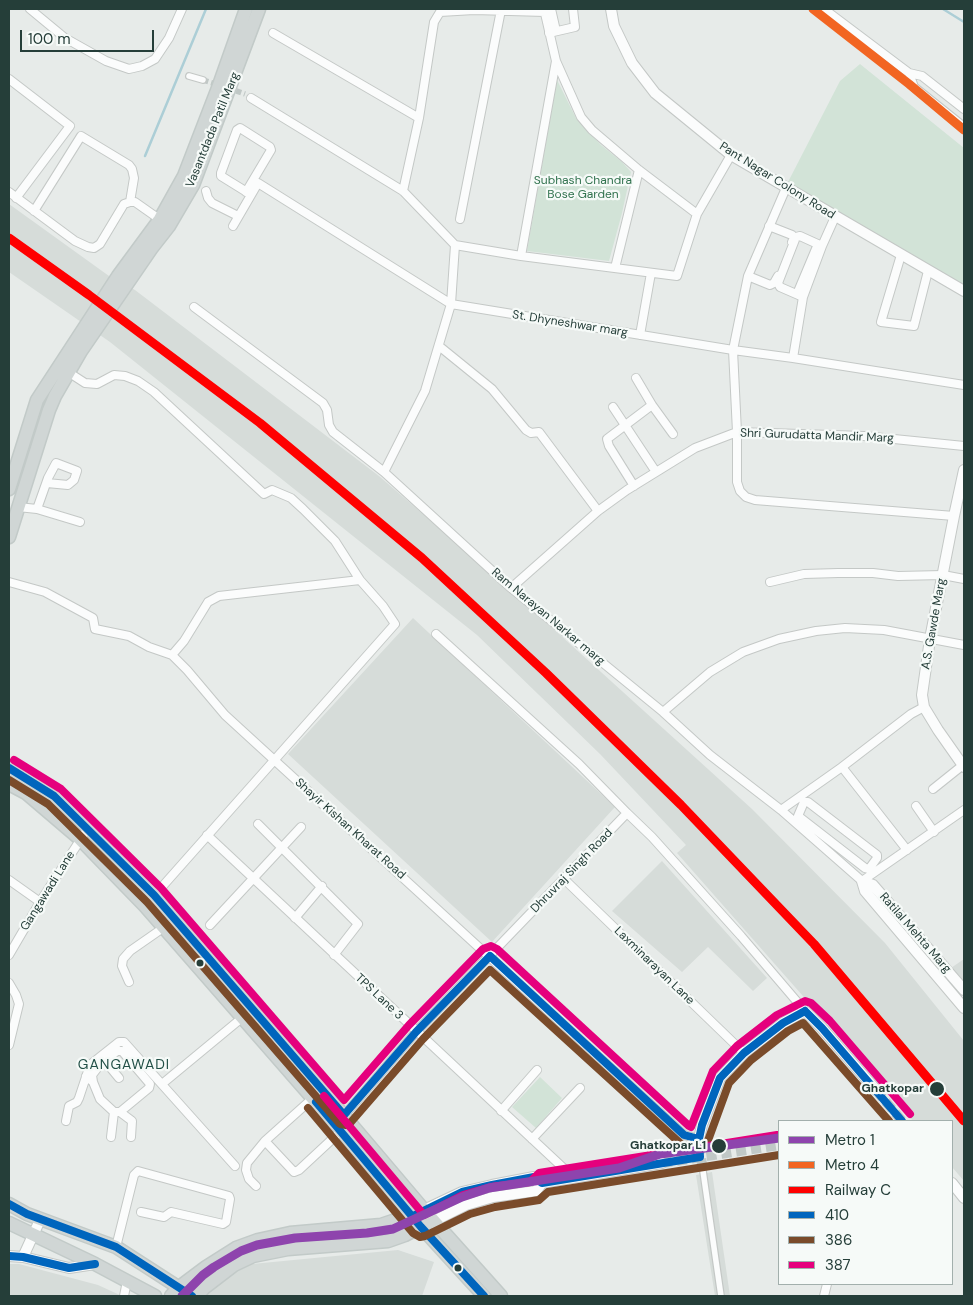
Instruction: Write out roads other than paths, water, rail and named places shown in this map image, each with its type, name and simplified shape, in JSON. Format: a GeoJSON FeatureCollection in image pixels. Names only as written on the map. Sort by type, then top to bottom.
{"type":"FeatureCollection","features":[{"type":"Feature","properties":{"kind":"main road","name":"Vasantdada Patil Marg"},"geometry":{"type":"LineString","coordinates":[[9,483],[37,400],[74,352],[123,279],[193,185],[207,131],[246,9]]}},
{"type":"Feature","properties":{"kind":"main road","name":"Vasantdada Patil Marg"},"geometry":{"type":"LineString","coordinates":[[207,131],[259,9]]}},
{"type":"Feature","properties":{"kind":"main road","name":"Vasantdada Patil Marg"},"geometry":{"type":"LineString","coordinates":[[10,531],[49,410],[68,372],[74,352]]}},
{"type":"Feature","properties":{"kind":"main road"},"geometry":{"type":"LineString","coordinates":[[9,768],[54,796],[154,895],[250,1005],[340,1124],[418,1213],[434,1220],[501,1296]]}},
{"type":"Feature","properties":{"kind":"main road"},"geometry":{"type":"LineString","coordinates":[[9,784],[26,793],[80,839],[144,906],[312,1098],[340,1124]]}},
{"type":"Feature","properties":{"kind":"main road"},"geometry":{"type":"LineString","coordinates":[[9,1204],[40,1220],[116,1247],[128,1254],[175,1292],[192,1296]]}},
{"type":"Feature","properties":{"kind":"main road"},"geometry":{"type":"LineString","coordinates":[[418,1213],[421,1227],[478,1294]]}},
{"type":"Feature","properties":{"kind":"main road"},"geometry":{"type":"LineString","coordinates":[[175,1292],[206,1267],[242,1246],[290,1233],[381,1225],[418,1213]]}},
{"type":"Feature","properties":{"kind":"main road"},"geometry":{"type":"LineString","coordinates":[[196,1296],[234,1265],[245,1259],[288,1249],[388,1240],[434,1220]]}},
{"type":"Feature","properties":{"kind":"main road"},"geometry":{"type":"LineString","coordinates":[[9,1223],[95,1264],[127,1281],[140,1292],[155,1296]]}},
{"type":"Feature","properties":{"kind":"main road"},"geometry":{"type":"LineString","coordinates":[[337,1229],[338,1245]]}},
{"type":"Feature","properties":{"kind":"main road"},"geometry":{"type":"LineString","coordinates":[[275,1237],[276,1252]]}},
{"type":"Feature","properties":{"kind":"main road"},"geometry":{"type":"LineString","coordinates":[[242,1246],[245,1259]]}},
{"type":"Feature","properties":{"kind":"street"},"geometry":{"type":"LineString","coordinates":[[30,9],[65,38],[106,61],[129,68],[142,66],[155,58],[169,38],[182,9]]}},
{"type":"Feature","properties":{"kind":"street"},"geometry":{"type":"LineString","coordinates":[[552,32],[576,27],[572,9]]}},
{"type":"Feature","properties":{"kind":"street","name":"Pant Nagar Colony Road"},"geometry":{"type":"LineString","coordinates":[[611,9],[614,26],[632,63],[655,93],[730,155],[964,291]]}},
{"type":"Feature","properties":{"kind":"street"},"geometry":{"type":"LineString","coordinates":[[824,9],[909,73],[922,76],[964,109]]}},
{"type":"Feature","properties":{"kind":"street"},"geometry":{"type":"LineString","coordinates":[[460,219],[501,10]]}},
{"type":"Feature","properties":{"kind":"street"},"geometry":{"type":"LineString","coordinates":[[403,191],[419,118],[434,22],[440,12],[547,10],[556,61],[581,117],[592,130],[639,170],[697,214]]}},
{"type":"Feature","properties":{"kind":"street"},"geometry":{"type":"LineString","coordinates":[[274,33],[419,118]]}},
{"type":"Feature","properties":{"kind":"street"},"geometry":{"type":"LineString","coordinates":[[521,256],[556,61]]}},
{"type":"Feature","properties":{"kind":"street"},"geometry":{"type":"LineString","coordinates":[[909,73],[914,87],[964,126]]}},
{"type":"Feature","properties":{"kind":"street"},"geometry":{"type":"LineString","coordinates":[[189,76],[203,80]]}},
{"type":"Feature","properties":{"kind":"street"},"geometry":{"type":"LineString","coordinates":[[9,79],[70,126],[16,198]]}},
{"type":"Feature","properties":{"kind":"street"},"geometry":{"type":"LineString","coordinates":[[248,96],[403,191],[454,245],[521,256],[677,276],[697,214],[730,155]]}},
{"type":"Feature","properties":{"kind":"street"},"geometry":{"type":"LineString","coordinates":[[233,226],[248,193],[263,173],[264,169],[262,166],[271,150],[270,147],[240,128],[237,130],[220,173],[221,176],[248,193]]}},
{"type":"Feature","properties":{"kind":"street"},"geometry":{"type":"LineString","coordinates":[[34,211],[81,136],[129,165],[132,169],[134,178],[130,202]]}},
{"type":"Feature","properties":{"kind":"street"},"geometry":{"type":"LineString","coordinates":[[615,268],[639,170]]}},
{"type":"Feature","properties":{"kind":"street","name":"St. Dhyneshwar marg"},"geometry":{"type":"LineString","coordinates":[[255,182],[451,304],[964,385]]}},
{"type":"Feature","properties":{"kind":"street"},"geometry":{"type":"LineString","coordinates":[[786,188],[751,277],[733,350],[737,432],[737,482],[740,490],[746,497],[755,500],[954,516]]}},
{"type":"Feature","properties":{"kind":"street"},"geometry":{"type":"LineString","coordinates":[[206,191],[212,203],[238,216]]}},
{"type":"Feature","properties":{"kind":"street"},"geometry":{"type":"LineString","coordinates":[[9,192],[75,241],[94,248],[100,244],[124,204],[135,202],[165,223]]}},
{"type":"Feature","properties":{"kind":"street"},"geometry":{"type":"LineString","coordinates":[[793,358],[800,296],[820,245],[835,217]]}},
{"type":"Feature","properties":{"kind":"street"},"geometry":{"type":"LineString","coordinates":[[751,277],[770,285],[774,283],[794,238],[792,235],[771,227]]}},
{"type":"Feature","properties":{"kind":"street"},"geometry":{"type":"LineString","coordinates":[[800,296],[780,287],[778,283],[796,237],[800,236],[820,245]]}},
{"type":"Feature","properties":{"kind":"street"},"geometry":{"type":"LineString","coordinates":[[384,472],[424,391],[439,346],[451,304],[454,245]]}},
{"type":"Feature","properties":{"kind":"street"},"geometry":{"type":"LineString","coordinates":[[901,255],[881,322],[914,326],[928,271]]}},
{"type":"Feature","properties":{"kind":"street"},"geometry":{"type":"LineString","coordinates":[[640,335],[651,272]]}},
{"type":"Feature","properties":{"kind":"street","name":"Ram Narayan Narkar marg"},"geometry":{"type":"LineString","coordinates":[[194,307],[323,403],[333,432],[384,472],[511,588],[663,712],[710,755],[781,810],[862,881]]}},
{"type":"Feature","properties":{"kind":"street"},"geometry":{"type":"LineString","coordinates":[[439,346],[474,372],[492,389],[526,430],[531,433],[539,432],[598,511]]}},
{"type":"Feature","properties":{"kind":"street"},"geometry":{"type":"LineString","coordinates":[[68,372],[85,383],[97,384],[114,375],[125,376],[138,381],[154,392],[264,494],[272,490],[291,498],[335,541],[360,580],[383,606],[395,624],[144,906]]}},
{"type":"Feature","properties":{"kind":"street"},"geometry":{"type":"LineString","coordinates":[[636,378],[652,405],[673,434]]}},
{"type":"Feature","properties":{"kind":"street"},"geometry":{"type":"LineString","coordinates":[[634,486],[607,439],[652,405]]}},
{"type":"Feature","properties":{"kind":"street"},"geometry":{"type":"LineString","coordinates":[[614,407],[656,472]]}},
{"type":"Feature","properties":{"kind":"street","name":"Shri Gurudatta Mandir Marg"},"geometry":{"type":"LineString","coordinates":[[511,588],[598,511],[634,486],[695,448],[737,432],[864,436],[964,446]]}},
{"type":"Feature","properties":{"kind":"street","name":"A.S. Gawde Marg"},"geometry":{"type":"LineString","coordinates":[[924,707],[922,695],[930,639],[964,470]]}},
{"type":"Feature","properties":{"kind":"street"},"geometry":{"type":"LineString","coordinates":[[9,483],[25,485]]}},
{"type":"Feature","properties":{"kind":"street"},"geometry":{"type":"LineString","coordinates":[[38,509],[47,483]]}},
{"type":"Feature","properties":{"kind":"street"},"geometry":{"type":"LineString","coordinates":[[18,508],[38,509],[80,522]]}},
{"type":"Feature","properties":{"kind":"street"},"geometry":{"type":"LineString","coordinates":[[770,582],[804,574],[855,573],[898,576],[943,575],[964,579]]}},
{"type":"Feature","properties":{"kind":"street"},"geometry":{"type":"LineString","coordinates":[[9,582],[45,592],[93,618],[96,629],[129,636],[149,647],[172,655],[184,641],[208,602],[219,596],[360,580]]}},
{"type":"Feature","properties":{"kind":"street"},"geometry":{"type":"LineString","coordinates":[[663,712],[710,672],[743,652],[779,639],[816,631],[845,628],[884,630],[964,645]]}},
{"type":"Feature","properties":{"kind":"street"},"geometry":{"type":"LineString","coordinates":[[436,634],[580,764],[652,837],[876,1090]]}},
{"type":"Feature","properties":{"kind":"street","name":"Shayir Kishan Kharat Road"},"geometry":{"type":"LineString","coordinates":[[172,655],[225,715],[684,1135],[699,1142]]}},
{"type":"Feature","properties":{"kind":"street"},"geometry":{"type":"LineString","coordinates":[[781,810],[842,767],[911,714],[924,707],[964,766],[933,789]]}},
{"type":"Feature","properties":{"kind":"street"},"geometry":{"type":"LineString","coordinates":[[842,767],[907,850]]}},
{"type":"Feature","properties":{"kind":"street"},"geometry":{"type":"LineString","coordinates":[[804,802],[808,802],[876,854],[877,858],[873,869],[866,869],[798,816],[804,802]]}},
{"type":"Feature","properties":{"kind":"street"},"geometry":{"type":"LineString","coordinates":[[916,806],[934,832]]}},
{"type":"Feature","properties":{"kind":"street"},"geometry":{"type":"LineString","coordinates":[[964,810],[907,850],[873,869],[862,881],[865,891],[964,1008]]}},
{"type":"Feature","properties":{"kind":"street","name":"Dhruvraj Singh Road"},"geometry":{"type":"LineString","coordinates":[[265,1141],[294,1172],[299,1170],[340,1124],[416,1032],[628,813]]}},
{"type":"Feature","properties":{"kind":"street"},"geometry":{"type":"LineString","coordinates":[[258,824],[358,924],[334,954]]}},
{"type":"Feature","properties":{"kind":"street"},"geometry":{"type":"LineString","coordinates":[[210,925],[302,827]]}},
{"type":"Feature","properties":{"kind":"street","name":"Gangawadi Lane"},"geometry":{"type":"LineString","coordinates":[[10,949],[88,828]]}},
{"type":"Feature","properties":{"kind":"street","name":"TPS Lane 3"},"geometry":{"type":"LineString","coordinates":[[207,835],[574,1178]]}},
{"type":"Feature","properties":{"kind":"street"},"geometry":{"type":"LineString","coordinates":[[851,871],[858,862]]}},
{"type":"Feature","properties":{"kind":"street","name":"Laxminarayan Lane"},"geometry":{"type":"LineString","coordinates":[[564,879],[744,1053]]}},
{"type":"Feature","properties":{"kind":"street"},"geometry":{"type":"LineString","coordinates":[[9,880],[40,902]]}},
{"type":"Feature","properties":{"kind":"street","name":"Ratilal Mehta Marg"},"geometry":{"type":"LineString","coordinates":[[862,881],[873,885],[964,990]]}},
{"type":"Feature","properties":{"kind":"street"},"geometry":{"type":"LineString","coordinates":[[294,918],[322,886]]}},
{"type":"Feature","properties":{"kind":"street"},"geometry":{"type":"LineString","coordinates":[[129,982],[122,966],[123,959],[130,951],[163,928]]}},
{"type":"Feature","properties":{"kind":"street"},"geometry":{"type":"LineString","coordinates":[[9,983],[19,1004],[9,1045]]}},
{"type":"Feature","properties":{"kind":"street"},"geometry":{"type":"LineString","coordinates":[[699,1142],[702,1124],[720,1078],[744,1053],[783,1023],[805,1011]]}},
{"type":"Feature","properties":{"kind":"street"},"geometry":{"type":"LineString","coordinates":[[162,1084],[242,1017]]}},
{"type":"Feature","properties":{"kind":"street"},"geometry":{"type":"LineString","coordinates":[[121,1042],[124,1042],[235,1166]]}},
{"type":"Feature","properties":{"kind":"street"},"geometry":{"type":"LineString","coordinates":[[119,1051],[121,1042]]}},
{"type":"Feature","properties":{"kind":"street"},"geometry":{"type":"LineString","coordinates":[[66,1121],[69,1106],[77,1102],[79,1098],[90,1064],[121,1042]]}},
{"type":"Feature","properties":{"kind":"street"},"geometry":{"type":"LineString","coordinates":[[119,1051],[105,1061],[92,1075],[100,1099],[132,1121],[131,1137]]}},
{"type":"Feature","properties":{"kind":"street"},"geometry":{"type":"LineString","coordinates":[[111,1137],[117,1112],[149,1088],[150,1084],[122,1052],[119,1051]]}},
{"type":"Feature","properties":{"kind":"street"},"geometry":{"type":"LineString","coordinates":[[105,1061],[119,1078]]}},
{"type":"Feature","properties":{"kind":"street"},"geometry":{"type":"LineString","coordinates":[[501,1111],[537,1070]]}},
{"type":"Feature","properties":{"kind":"street"},"geometry":{"type":"LineString","coordinates":[[86,1076],[93,1082]]}},
{"type":"Feature","properties":{"kind":"street"},"geometry":{"type":"LineString","coordinates":[[532,1139],[580,1088]]}},
{"type":"Feature","properties":{"kind":"street"},"geometry":{"type":"LineString","coordinates":[[256,1186],[249,1179],[246,1170],[248,1163],[265,1141],[312,1098]]}},
{"type":"Feature","properties":{"kind":"street"},"geometry":{"type":"LineString","coordinates":[[418,1213],[462,1192],[492,1185],[534,1178],[542,1183],[662,1163]]}},
{"type":"Feature","properties":{"kind":"street"},"geometry":{"type":"LineString","coordinates":[[116,1247],[134,1175],[138,1171],[229,1196],[230,1199],[226,1222],[223,1224],[171,1212],[164,1217],[141,1212]]}},
{"type":"Feature","properties":{"kind":"street"},"geometry":{"type":"LineString","coordinates":[[702,1172],[721,1296]]}},
{"type":"Feature","properties":{"kind":"street"},"geometry":{"type":"LineString","coordinates":[[434,1220],[466,1205],[493,1197],[536,1191],[542,1183]]}},
{"type":"Feature","properties":{"kind":"street"},"geometry":{"type":"LineString","coordinates":[[953,1184],[964,1198]]}},
{"type":"Feature","properties":{"kind":"street"},"geometry":{"type":"LineString","coordinates":[[23,1257],[40,1220]]}},
{"type":"Feature","properties":{"kind":"street"},"geometry":{"type":"LineString","coordinates":[[9,1256],[23,1257],[69,1268],[95,1264]]}},
{"type":"Feature","properties":{"kind":"street"},"geometry":{"type":"LineString","coordinates":[[124,1296],[127,1281]]}},
{"type":"Feature","properties":{"kind":"waterway"},"geometry":{"type":"LineString","coordinates":[[145,156],[206,9]]}},
{"type":"Feature","properties":{"kind":"waterway"},"geometry":{"type":"LineString","coordinates":[[943,9],[964,22]]}},
{"type":"Feature","properties":{"kind":"tunnel"},"geometry":{"type":"LineString","coordinates":[[203,80],[219,85]]}},
{"type":"Feature","properties":{"kind":"tunnel"},"geometry":{"type":"LineString","coordinates":[[228,88],[245,94]]}},
{"type":"Feature","properties":{"kind":"tunnel"},"geometry":{"type":"LineString","coordinates":[[876,1090],[901,1120]]}},
{"type":"Feature","properties":{"kind":"tunnel"},"geometry":{"type":"LineString","coordinates":[[699,1144],[703,1171]]}},
{"type":"Feature","properties":{"kind":"tunnel"},"geometry":{"type":"LineString","coordinates":[[662,1163],[778,1145]]}},
{"type":"Feature","properties":{"kind":"metro line","name":"4"},"geometry":{"type":"LineString","coordinates":[[813,9],[909,84],[964,130]]}},
{"type":"Feature","properties":{"kind":"metro line","name":"1"},"geometry":{"type":"LineString","coordinates":[[182,1296],[214,1267],[241,1251],[257,1245],[295,1238],[367,1233],[393,1229],[462,1197],[489,1188],[619,1168],[660,1154],[778,1138]]}},
{"type":"Feature","properties":{"kind":"rail line","name":"C"},"geometry":{"type":"LineString","coordinates":[[9,238],[89,295],[260,423],[422,558],[546,673],[681,805],[814,944],[964,1121]]}},
{"type":"Feature","properties":{"kind":"place","name":"Ghatkopar"},"geometry":{"type":"Point","coordinates":[937,1089]}},
{"type":"Feature","properties":{"kind":"place","name":"Ghatkopar L1"},"geometry":{"type":"Point","coordinates":[719,1146]}},
{"type":"Feature","properties":{"kind":"district","name":"GANGAWADI"},"geometry":{"type":"Point","coordinates":[124,1065]}},
{"type":"Feature","properties":{"kind":"park label","name":"Subhash Chandra Bose Garden"},"geometry":{"type":"Point","coordinates":[583,188]}}]}
